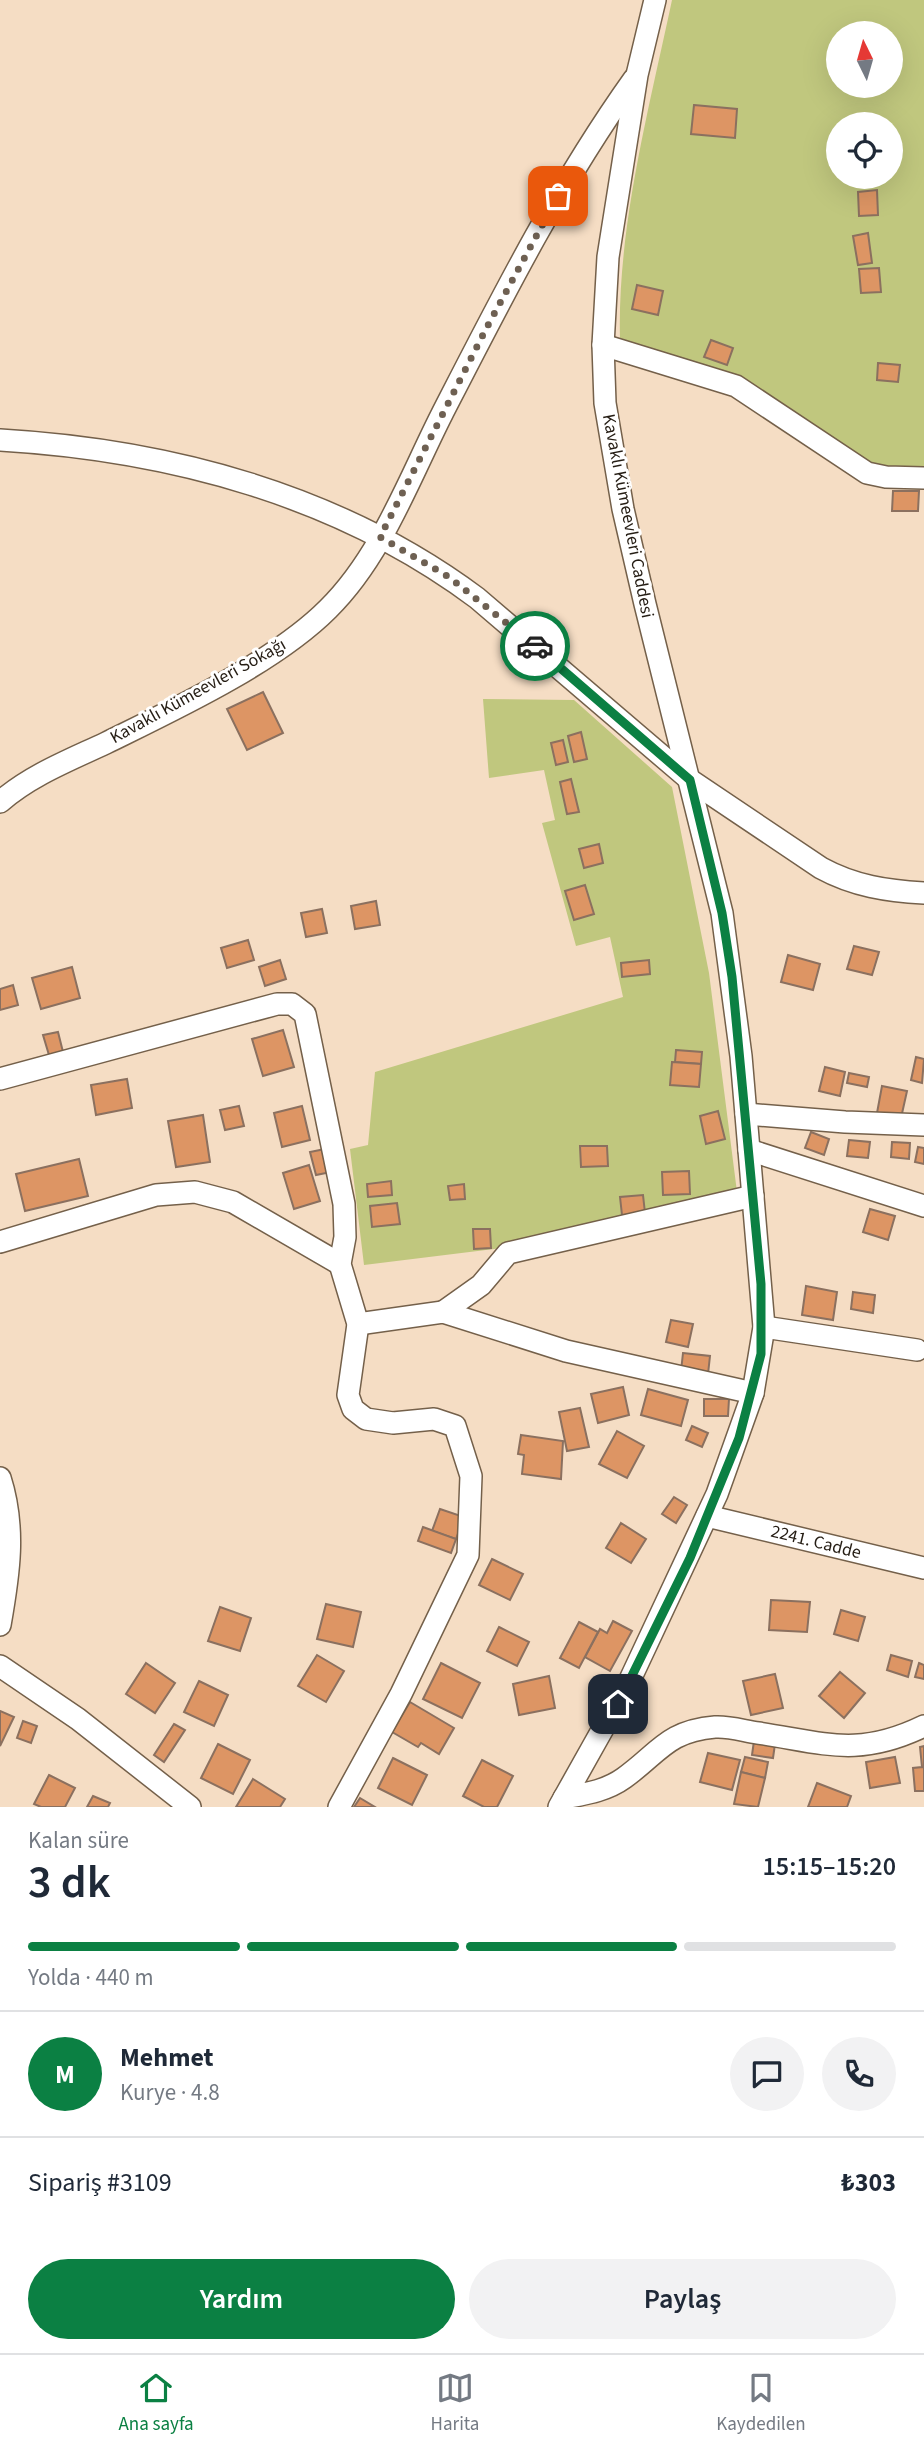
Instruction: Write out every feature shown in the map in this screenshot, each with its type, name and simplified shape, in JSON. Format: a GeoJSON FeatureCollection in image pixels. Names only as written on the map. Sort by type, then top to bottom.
{"type":"FeatureCollection","features":[{"type":"Feature","properties":{"kind":"street","name":"Kavaklı Kümeevleri Caddesi"},"geometry":{"type":"LineString","coordinates":[[561,1803],[628,1684],[708,1516],[753,1393],[764,1326],[736,1009],[722,913],[623,509],[606,403],[603,345],[608,257],[637,75],[655,0]]}},
{"type":"Feature","properties":{"kind":"street","name":"Kavaklı Kümeevleri Sokağı"},"geometry":{"type":"LineString","coordinates":[[0,802],[33,778],[130,731],[281,646],[326,611],[358,576],[524,257],[583,155],[637,75]]}},
{"type":"Feature","properties":{"kind":"street"},"geometry":{"type":"LineString","coordinates":[[603,345],[736,386],[867,472],[886,477],[924,478]]}},
{"type":"Feature","properties":{"kind":"street"},"geometry":{"type":"LineString","coordinates":[[0,440],[90,448],[180,463],[269,489],[380,537],[440,571],[477,598],[690,780],[838,878],[874,888],[924,893]]}},
{"type":"Feature","properties":{"kind":"street"},"geometry":{"type":"LineString","coordinates":[[0,1079],[277,1004],[292,1004],[305,1014],[314,1046],[344,1204],[345,1237],[340,1264],[358,1324],[348,1395],[353,1409],[366,1419],[393,1423],[434,1419],[455,1426],[471,1476],[468,1555],[401,1694],[339,1807]]}},
{"type":"Feature","properties":{"kind":"street"},"geometry":{"type":"LineString","coordinates":[[746,1114],[924,1125]]}},
{"type":"Feature","properties":{"kind":"street"},"geometry":{"type":"LineString","coordinates":[[749,1150],[924,1206]]}},
{"type":"Feature","properties":{"kind":"street"},"geometry":{"type":"LineString","coordinates":[[0,1242],[156,1195],[195,1192],[233,1202],[340,1264]]}},
{"type":"Feature","properties":{"kind":"street"},"geometry":{"type":"LineString","coordinates":[[443,1312],[481,1285],[508,1253],[753,1196]]}},
{"type":"Feature","properties":{"kind":"street"},"geometry":{"type":"LineString","coordinates":[[358,1324],[443,1312],[566,1351],[753,1393]]}},
{"type":"Feature","properties":{"kind":"street"},"geometry":{"type":"LineString","coordinates":[[764,1326],[917,1350]]}},
{"type":"Feature","properties":{"kind":"street"},"geometry":{"type":"LineString","coordinates":[[0,1478],[9,1510],[11,1551],[0,1625]]}},
{"type":"Feature","properties":{"kind":"street","name":"2241. Cadde"},"geometry":{"type":"LineString","coordinates":[[708,1516],[924,1568]]}},
{"type":"Feature","properties":{"kind":"street"},"geometry":{"type":"LineString","coordinates":[[0,1665],[78,1719],[190,1807]]}},
{"type":"Feature","properties":{"kind":"street"},"geometry":{"type":"LineString","coordinates":[[561,1803],[599,1791],[624,1778],[663,1742],[696,1730],[718,1727],[827,1745],[861,1747],[890,1741],[924,1726]]}},
{"type":"Feature","properties":{"kind":"green space"},"geometry":{"type":"Polygon","coordinates":[[[672,0],[924,0],[924,471],[873,466],[853,455],[790,408],[757,389],[620,339],[620,297],[629,212],[672,0]]]}},
{"type":"Feature","properties":{"kind":"green space"},"geometry":{"type":"Polygon","coordinates":[[[483,699],[574,700],[672,787],[709,973],[737,1192],[502,1248],[364,1265],[350,1149],[368,1145],[375,1072],[623,997],[610,937],[576,946],[542,823],[555,820],[544,770],[489,778],[483,699]]]}},
{"type":"Feature","properties":{"kind":"building"},"geometry":{"type":"Polygon","coordinates":[[[694,105],[737,109],[735,138],[691,134],[694,105]]]}},
{"type":"Feature","properties":{"kind":"building"},"geometry":{"type":"Polygon","coordinates":[[[877,190],[878,215],[859,216],[858,192],[877,190]]]}},
{"type":"Feature","properties":{"kind":"building"},"geometry":{"type":"Polygon","coordinates":[[[868,233],[872,263],[858,265],[853,236],[868,233]]]}},
{"type":"Feature","properties":{"kind":"building"},"geometry":{"type":"Polygon","coordinates":[[[879,268],[881,292],[861,293],[859,269],[879,268]]]}},
{"type":"Feature","properties":{"kind":"building"},"geometry":{"type":"Polygon","coordinates":[[[637,285],[663,291],[658,315],[632,309],[637,285]]]}},
{"type":"Feature","properties":{"kind":"building"},"geometry":{"type":"Polygon","coordinates":[[[711,340],[733,348],[727,365],[704,357],[711,340]]]}},
{"type":"Feature","properties":{"kind":"building"},"geometry":{"type":"Polygon","coordinates":[[[878,363],[900,365],[898,382],[877,380],[878,363]]]}},
{"type":"Feature","properties":{"kind":"building"},"geometry":{"type":"Polygon","coordinates":[[[893,491],[919,491],[918,511],[892,511],[893,491]]]}},
{"type":"Feature","properties":{"kind":"building"},"geometry":{"type":"Polygon","coordinates":[[[263,692],[283,733],[247,750],[227,709],[263,692]]]}},
{"type":"Feature","properties":{"kind":"building"},"geometry":{"type":"Polygon","coordinates":[[[581,732],[587,759],[574,762],[568,736],[581,732]]]}},
{"type":"Feature","properties":{"kind":"building"},"geometry":{"type":"Polygon","coordinates":[[[563,740],[568,762],[556,765],[551,743],[563,740]]]}},
{"type":"Feature","properties":{"kind":"building"},"geometry":{"type":"Polygon","coordinates":[[[571,779],[579,812],[567,814],[560,782],[571,779]]]}},
{"type":"Feature","properties":{"kind":"building"},"geometry":{"type":"Polygon","coordinates":[[[599,844],[603,863],[584,868],[579,849],[599,844]]]}},
{"type":"Feature","properties":{"kind":"building"},"geometry":{"type":"Polygon","coordinates":[[[585,885],[594,914],[574,920],[565,891],[585,885]]]}},
{"type":"Feature","properties":{"kind":"building"},"geometry":{"type":"Polygon","coordinates":[[[376,901],[380,925],[355,929],[351,906],[376,901]]]}},
{"type":"Feature","properties":{"kind":"building"},"geometry":{"type":"Polygon","coordinates":[[[322,909],[327,933],[306,937],[301,913],[322,909]]]}},
{"type":"Feature","properties":{"kind":"building"},"geometry":{"type":"Polygon","coordinates":[[[248,940],[254,960],[227,968],[221,948],[248,940]]]}},
{"type":"Feature","properties":{"kind":"building"},"geometry":{"type":"Polygon","coordinates":[[[854,946],[879,952],[872,975],[847,969],[854,946]]]}},
{"type":"Feature","properties":{"kind":"building"},"geometry":{"type":"Polygon","coordinates":[[[788,955],[820,964],[813,990],[781,982],[788,955]]]}},
{"type":"Feature","properties":{"kind":"building"},"geometry":{"type":"Polygon","coordinates":[[[280,960],[286,979],[265,986],[259,967],[280,960]]]}},
{"type":"Feature","properties":{"kind":"building"},"geometry":{"type":"Polygon","coordinates":[[[649,960],[650,974],[622,977],[621,963],[649,960]]]}},
{"type":"Feature","properties":{"kind":"building"},"geometry":{"type":"Polygon","coordinates":[[[72,967],[80,998],[41,1009],[32,978],[72,967]]]}},
{"type":"Feature","properties":{"kind":"building"},"geometry":{"type":"Polygon","coordinates":[[[13,985],[18,1005],[0,1010],[0,989],[13,985]]]}},
{"type":"Feature","properties":{"kind":"building"},"geometry":{"type":"Polygon","coordinates":[[[283,1030],[294,1067],[263,1076],[252,1039],[283,1030]]]}},
{"type":"Feature","properties":{"kind":"building"},"geometry":{"type":"Polygon","coordinates":[[[58,1032],[63,1052],[49,1055],[43,1035],[58,1032]]]}},
{"type":"Feature","properties":{"kind":"building"},"geometry":{"type":"Polygon","coordinates":[[[676,1050],[702,1052],[701,1064],[675,1062],[676,1050]]]}},
{"type":"Feature","properties":{"kind":"building"},"geometry":{"type":"Polygon","coordinates":[[[916,1057],[924,1059],[922,1083],[911,1080],[916,1057]]]}},
{"type":"Feature","properties":{"kind":"building"},"geometry":{"type":"Polygon","coordinates":[[[672,1062],[701,1064],[699,1087],[670,1085],[672,1062]]]}},
{"type":"Feature","properties":{"kind":"building"},"geometry":{"type":"Polygon","coordinates":[[[825,1067],[845,1072],[840,1096],[819,1091],[825,1067]]]}},
{"type":"Feature","properties":{"kind":"building"},"geometry":{"type":"Polygon","coordinates":[[[849,1073],[869,1077],[867,1087],[847,1083],[849,1073]]]}},
{"type":"Feature","properties":{"kind":"building"},"geometry":{"type":"Polygon","coordinates":[[[127,1079],[132,1108],[96,1115],[91,1085],[127,1079]]]}},
{"type":"Feature","properties":{"kind":"building"},"geometry":{"type":"Polygon","coordinates":[[[882,1086],[907,1091],[901,1118],[877,1113],[882,1086]]]}},
{"type":"Feature","properties":{"kind":"building"},"geometry":{"type":"Polygon","coordinates":[[[239,1106],[244,1126],[225,1130],[220,1110],[239,1106]]]}},
{"type":"Feature","properties":{"kind":"building"},"geometry":{"type":"Polygon","coordinates":[[[302,1106],[310,1140],[282,1147],[274,1113],[302,1106]]]}},
{"type":"Feature","properties":{"kind":"building"},"geometry":{"type":"Polygon","coordinates":[[[718,1111],[725,1139],[706,1144],[700,1116],[718,1111]]]}},
{"type":"Feature","properties":{"kind":"building"},"geometry":{"type":"Polygon","coordinates":[[[203,1115],[210,1162],[176,1167],[168,1121],[203,1115]]]}},
{"type":"Feature","properties":{"kind":"building"},"geometry":{"type":"Polygon","coordinates":[[[811,1132],[829,1139],[824,1155],[805,1148],[811,1132]]]}},
{"type":"Feature","properties":{"kind":"building"},"geometry":{"type":"Polygon","coordinates":[[[849,1140],[870,1142],[868,1158],[847,1156],[849,1140]]]}},
{"type":"Feature","properties":{"kind":"building"},"geometry":{"type":"Polygon","coordinates":[[[892,1142],[910,1143],[909,1159],[891,1157],[892,1142]]]}},
{"type":"Feature","properties":{"kind":"building"},"geometry":{"type":"Polygon","coordinates":[[[580,1146],[607,1146],[608,1166],[581,1167],[580,1146]]]}},
{"type":"Feature","properties":{"kind":"building"},"geometry":{"type":"Polygon","coordinates":[[[918,1147],[924,1148],[924,1164],[915,1162],[918,1147]]]}},
{"type":"Feature","properties":{"kind":"building"},"geometry":{"type":"Polygon","coordinates":[[[325,1149],[331,1172],[316,1175],[310,1152],[325,1149]]]}},
{"type":"Feature","properties":{"kind":"building"},"geometry":{"type":"Polygon","coordinates":[[[79,1159],[88,1196],[25,1211],[16,1174],[79,1159]]]}},
{"type":"Feature","properties":{"kind":"building"},"geometry":{"type":"Polygon","coordinates":[[[309,1165],[320,1201],[294,1209],[283,1173],[309,1165]]]}},
{"type":"Feature","properties":{"kind":"building"},"geometry":{"type":"Polygon","coordinates":[[[689,1171],[690,1194],[663,1195],[662,1172],[689,1171]]]}},
{"type":"Feature","properties":{"kind":"building"},"geometry":{"type":"Polygon","coordinates":[[[391,1181],[392,1195],[368,1197],[367,1184],[391,1181]]]}},
{"type":"Feature","properties":{"kind":"building"},"geometry":{"type":"Polygon","coordinates":[[[464,1184],[465,1199],[450,1200],[448,1186],[464,1184]]]}},
{"type":"Feature","properties":{"kind":"building"},"geometry":{"type":"Polygon","coordinates":[[[643,1195],[645,1213],[622,1215],[620,1197],[643,1195]]]}},
{"type":"Feature","properties":{"kind":"building"},"geometry":{"type":"Polygon","coordinates":[[[397,1203],[400,1224],[372,1227],[370,1206],[397,1203]]]}},
{"type":"Feature","properties":{"kind":"building"},"geometry":{"type":"Polygon","coordinates":[[[870,1209],[895,1216],[888,1240],[863,1232],[870,1209]]]}},
{"type":"Feature","properties":{"kind":"building"},"geometry":{"type":"Polygon","coordinates":[[[473,1229],[490,1229],[491,1248],[474,1249],[473,1229]]]}},
{"type":"Feature","properties":{"kind":"building"},"geometry":{"type":"Polygon","coordinates":[[[806,1286],[837,1292],[833,1320],[802,1315],[806,1286]]]}},
{"type":"Feature","properties":{"kind":"building"},"geometry":{"type":"Polygon","coordinates":[[[853,1292],[875,1295],[873,1313],[851,1309],[853,1292]]]}},
{"type":"Feature","properties":{"kind":"building"},"geometry":{"type":"Polygon","coordinates":[[[671,1320],[693,1324],[688,1347],[666,1342],[671,1320]]]}},
{"type":"Feature","properties":{"kind":"building"},"geometry":{"type":"Polygon","coordinates":[[[683,1353],[710,1356],[708,1374],[681,1371],[683,1353]]]}},
{"type":"Feature","properties":{"kind":"building"},"geometry":{"type":"Polygon","coordinates":[[[623,1387],[629,1415],[598,1423],[591,1394],[623,1387]]]}},
{"type":"Feature","properties":{"kind":"building"},"geometry":{"type":"Polygon","coordinates":[[[648,1389],[688,1400],[681,1426],[641,1415],[648,1389]]]}},
{"type":"Feature","properties":{"kind":"building"},"geometry":{"type":"Polygon","coordinates":[[[704,1399],[729,1399],[728,1416],[704,1416],[704,1399]]]}},
{"type":"Feature","properties":{"kind":"building"},"geometry":{"type":"Polygon","coordinates":[[[580,1408],[589,1447],[567,1451],[559,1412],[580,1408]]]}},
{"type":"Feature","properties":{"kind":"building"},"geometry":{"type":"Polygon","coordinates":[[[692,1426],[708,1433],[702,1447],[686,1440],[692,1426]]]}},
{"type":"Feature","properties":{"kind":"building"},"geometry":{"type":"Polygon","coordinates":[[[617,1431],[644,1446],[627,1478],[599,1464],[617,1431]]]}},
{"type":"Feature","properties":{"kind":"building"},"geometry":{"type":"Polygon","coordinates":[[[521,1435],[563,1441],[561,1479],[522,1474],[524,1455],[518,1454],[521,1435]]]}},
{"type":"Feature","properties":{"kind":"building"},"geometry":{"type":"Polygon","coordinates":[[[674,1497],[687,1505],[676,1523],[662,1514],[674,1497]]]}},
{"type":"Feature","properties":{"kind":"building"},"geometry":{"type":"Polygon","coordinates":[[[440,1509],[464,1517],[456,1539],[432,1531],[440,1509]]]}},
{"type":"Feature","properties":{"kind":"building"},"geometry":{"type":"Polygon","coordinates":[[[621,1523],[646,1539],[631,1563],[606,1548],[621,1523]]]}},
{"type":"Feature","properties":{"kind":"building"},"geometry":{"type":"Polygon","coordinates":[[[423,1527],[456,1539],[451,1553],[418,1541],[423,1527]]]}},
{"type":"Feature","properties":{"kind":"building"},"geometry":{"type":"Polygon","coordinates":[[[492,1559],[523,1574],[510,1600],[479,1585],[492,1559]]]}},
{"type":"Feature","properties":{"kind":"building"},"geometry":{"type":"Polygon","coordinates":[[[771,1600],[810,1602],[807,1632],[769,1630],[771,1600]]]}},
{"type":"Feature","properties":{"kind":"building"},"geometry":{"type":"Polygon","coordinates":[[[326,1604],[361,1612],[353,1647],[317,1639],[326,1604]]]}},
{"type":"Feature","properties":{"kind":"building"},"geometry":{"type":"Polygon","coordinates":[[[220,1607],[251,1618],[240,1651],[208,1641],[220,1607]]]}},
{"type":"Feature","properties":{"kind":"building"},"geometry":{"type":"Polygon","coordinates":[[[841,1610],[865,1617],[858,1641],[834,1634],[841,1610]]]}},
{"type":"Feature","properties":{"kind":"building"},"geometry":{"type":"Polygon","coordinates":[[[613,1621],[632,1631],[610,1671],[585,1657],[600,1629],[607,1633],[613,1621]]]}},
{"type":"Feature","properties":{"kind":"building"},"geometry":{"type":"Polygon","coordinates":[[[579,1622],[598,1632],[579,1668],[560,1658],[579,1622]]]}},
{"type":"Feature","properties":{"kind":"building"},"geometry":{"type":"Polygon","coordinates":[[[499,1627],[529,1642],[517,1666],[487,1651],[499,1627]]]}},
{"type":"Feature","properties":{"kind":"building"},"geometry":{"type":"Polygon","coordinates":[[[317,1655],[344,1671],[326,1702],[298,1686],[317,1655]]]}},
{"type":"Feature","properties":{"kind":"building"},"geometry":{"type":"Polygon","coordinates":[[[891,1655],[912,1661],[908,1677],[887,1670],[891,1655]]]}},
{"type":"Feature","properties":{"kind":"building"},"geometry":{"type":"Polygon","coordinates":[[[146,1663],[175,1683],[155,1713],[126,1694],[146,1663]]]}},
{"type":"Feature","properties":{"kind":"building"},"geometry":{"type":"Polygon","coordinates":[[[441,1663],[480,1683],[462,1718],[423,1699],[441,1663]]]}},
{"type":"Feature","properties":{"kind":"building"},"geometry":{"type":"Polygon","coordinates":[[[919,1663],[924,1665],[924,1679],[915,1677],[919,1663]]]}},
{"type":"Feature","properties":{"kind":"building"},"geometry":{"type":"Polygon","coordinates":[[[840,1672],[865,1693],[844,1718],[819,1696],[840,1672]]]}},
{"type":"Feature","properties":{"kind":"building"},"geometry":{"type":"Polygon","coordinates":[[[775,1674],[783,1708],[751,1715],[743,1681],[775,1674]]]}},
{"type":"Feature","properties":{"kind":"building"},"geometry":{"type":"Polygon","coordinates":[[[549,1676],[555,1708],[519,1715],[513,1684],[549,1676]]]}},
{"type":"Feature","properties":{"kind":"building"},"geometry":{"type":"Polygon","coordinates":[[[199,1681],[228,1695],[214,1726],[184,1712],[199,1681]]]}},
{"type":"Feature","properties":{"kind":"building"},"geometry":{"type":"Polygon","coordinates":[[[410,1702],[454,1728],[439,1754],[421,1743],[418,1747],[392,1732],[410,1702]]]}},
{"type":"Feature","properties":{"kind":"building"},"geometry":{"type":"Polygon","coordinates":[[[0,1711],[14,1717],[0,1746],[0,1711]]]}},
{"type":"Feature","properties":{"kind":"building"},"geometry":{"type":"Polygon","coordinates":[[[23,1721],[37,1726],[31,1743],[17,1738],[23,1721]]]}},
{"type":"Feature","properties":{"kind":"building"},"geometry":{"type":"Polygon","coordinates":[[[174,1724],[185,1730],[164,1762],[154,1755],[174,1724]]]}},
{"type":"Feature","properties":{"kind":"building"},"geometry":{"type":"Polygon","coordinates":[[[754,1741],[775,1744],[773,1758],[752,1755],[754,1741]]]}},
{"type":"Feature","properties":{"kind":"building"},"geometry":{"type":"Polygon","coordinates":[[[218,1744],[250,1760],[233,1794],[201,1778],[218,1744]]]}},
{"type":"Feature","properties":{"kind":"building"},"geometry":{"type":"Polygon","coordinates":[[[924,1746],[924,1791],[915,1791],[913,1768],[922,1767],[920,1747],[924,1746]]]}},
{"type":"Feature","properties":{"kind":"building"},"geometry":{"type":"Polygon","coordinates":[[[708,1753],[740,1760],[732,1790],[700,1782],[708,1753]]]}},
{"type":"Feature","properties":{"kind":"building"},"geometry":{"type":"Polygon","coordinates":[[[745,1757],[768,1762],[765,1778],[741,1772],[745,1757]]]}},
{"type":"Feature","properties":{"kind":"building"},"geometry":{"type":"Polygon","coordinates":[[[895,1757],[900,1783],[870,1788],[866,1762],[895,1757]]]}},
{"type":"Feature","properties":{"kind":"building"},"geometry":{"type":"Polygon","coordinates":[[[393,1758],[427,1775],[412,1805],[378,1788],[393,1758]]]}},
{"type":"Feature","properties":{"kind":"building"},"geometry":{"type":"Polygon","coordinates":[[[482,1760],[513,1776],[497,1807],[484,1807],[463,1796],[482,1760]]]}},
{"type":"Feature","properties":{"kind":"building"},"geometry":{"type":"Polygon","coordinates":[[[741,1772],[765,1778],[758,1807],[734,1804],[741,1772]]]}},
{"type":"Feature","properties":{"kind":"building"},"geometry":{"type":"Polygon","coordinates":[[[49,1775],[75,1788],[65,1807],[41,1807],[34,1804],[49,1775]]]}},
{"type":"Feature","properties":{"kind":"building"},"geometry":{"type":"Polygon","coordinates":[[[253,1779],[285,1799],[280,1807],[236,1807],[253,1779]]]}},
{"type":"Feature","properties":{"kind":"building"},"geometry":{"type":"Polygon","coordinates":[[[817,1783],[851,1796],[847,1807],[808,1807],[817,1783]]]}},
{"type":"Feature","properties":{"kind":"building"},"geometry":{"type":"Polygon","coordinates":[[[93,1796],[110,1803],[108,1807],[87,1807],[93,1796]]]}},
{"type":"Feature","properties":{"kind":"building"},"geometry":{"type":"Polygon","coordinates":[[[360,1798],[375,1807],[354,1807],[360,1798]]]}},
{"type":"Feature","properties":{"kind":"way so far"},"geometry":{"type":"LineString","coordinates":[[535,646],[449,577],[380,537],[487,327],[558,196]]}},
{"type":"Feature","properties":{"kind":"route"},"geometry":{"type":"LineString","coordinates":[[535,646],[690,780],[722,913],[732,977],[761,1284],[764,1326],[761,1354],[753,1393],[739,1438],[690,1558],[618,1704]]}}]}
